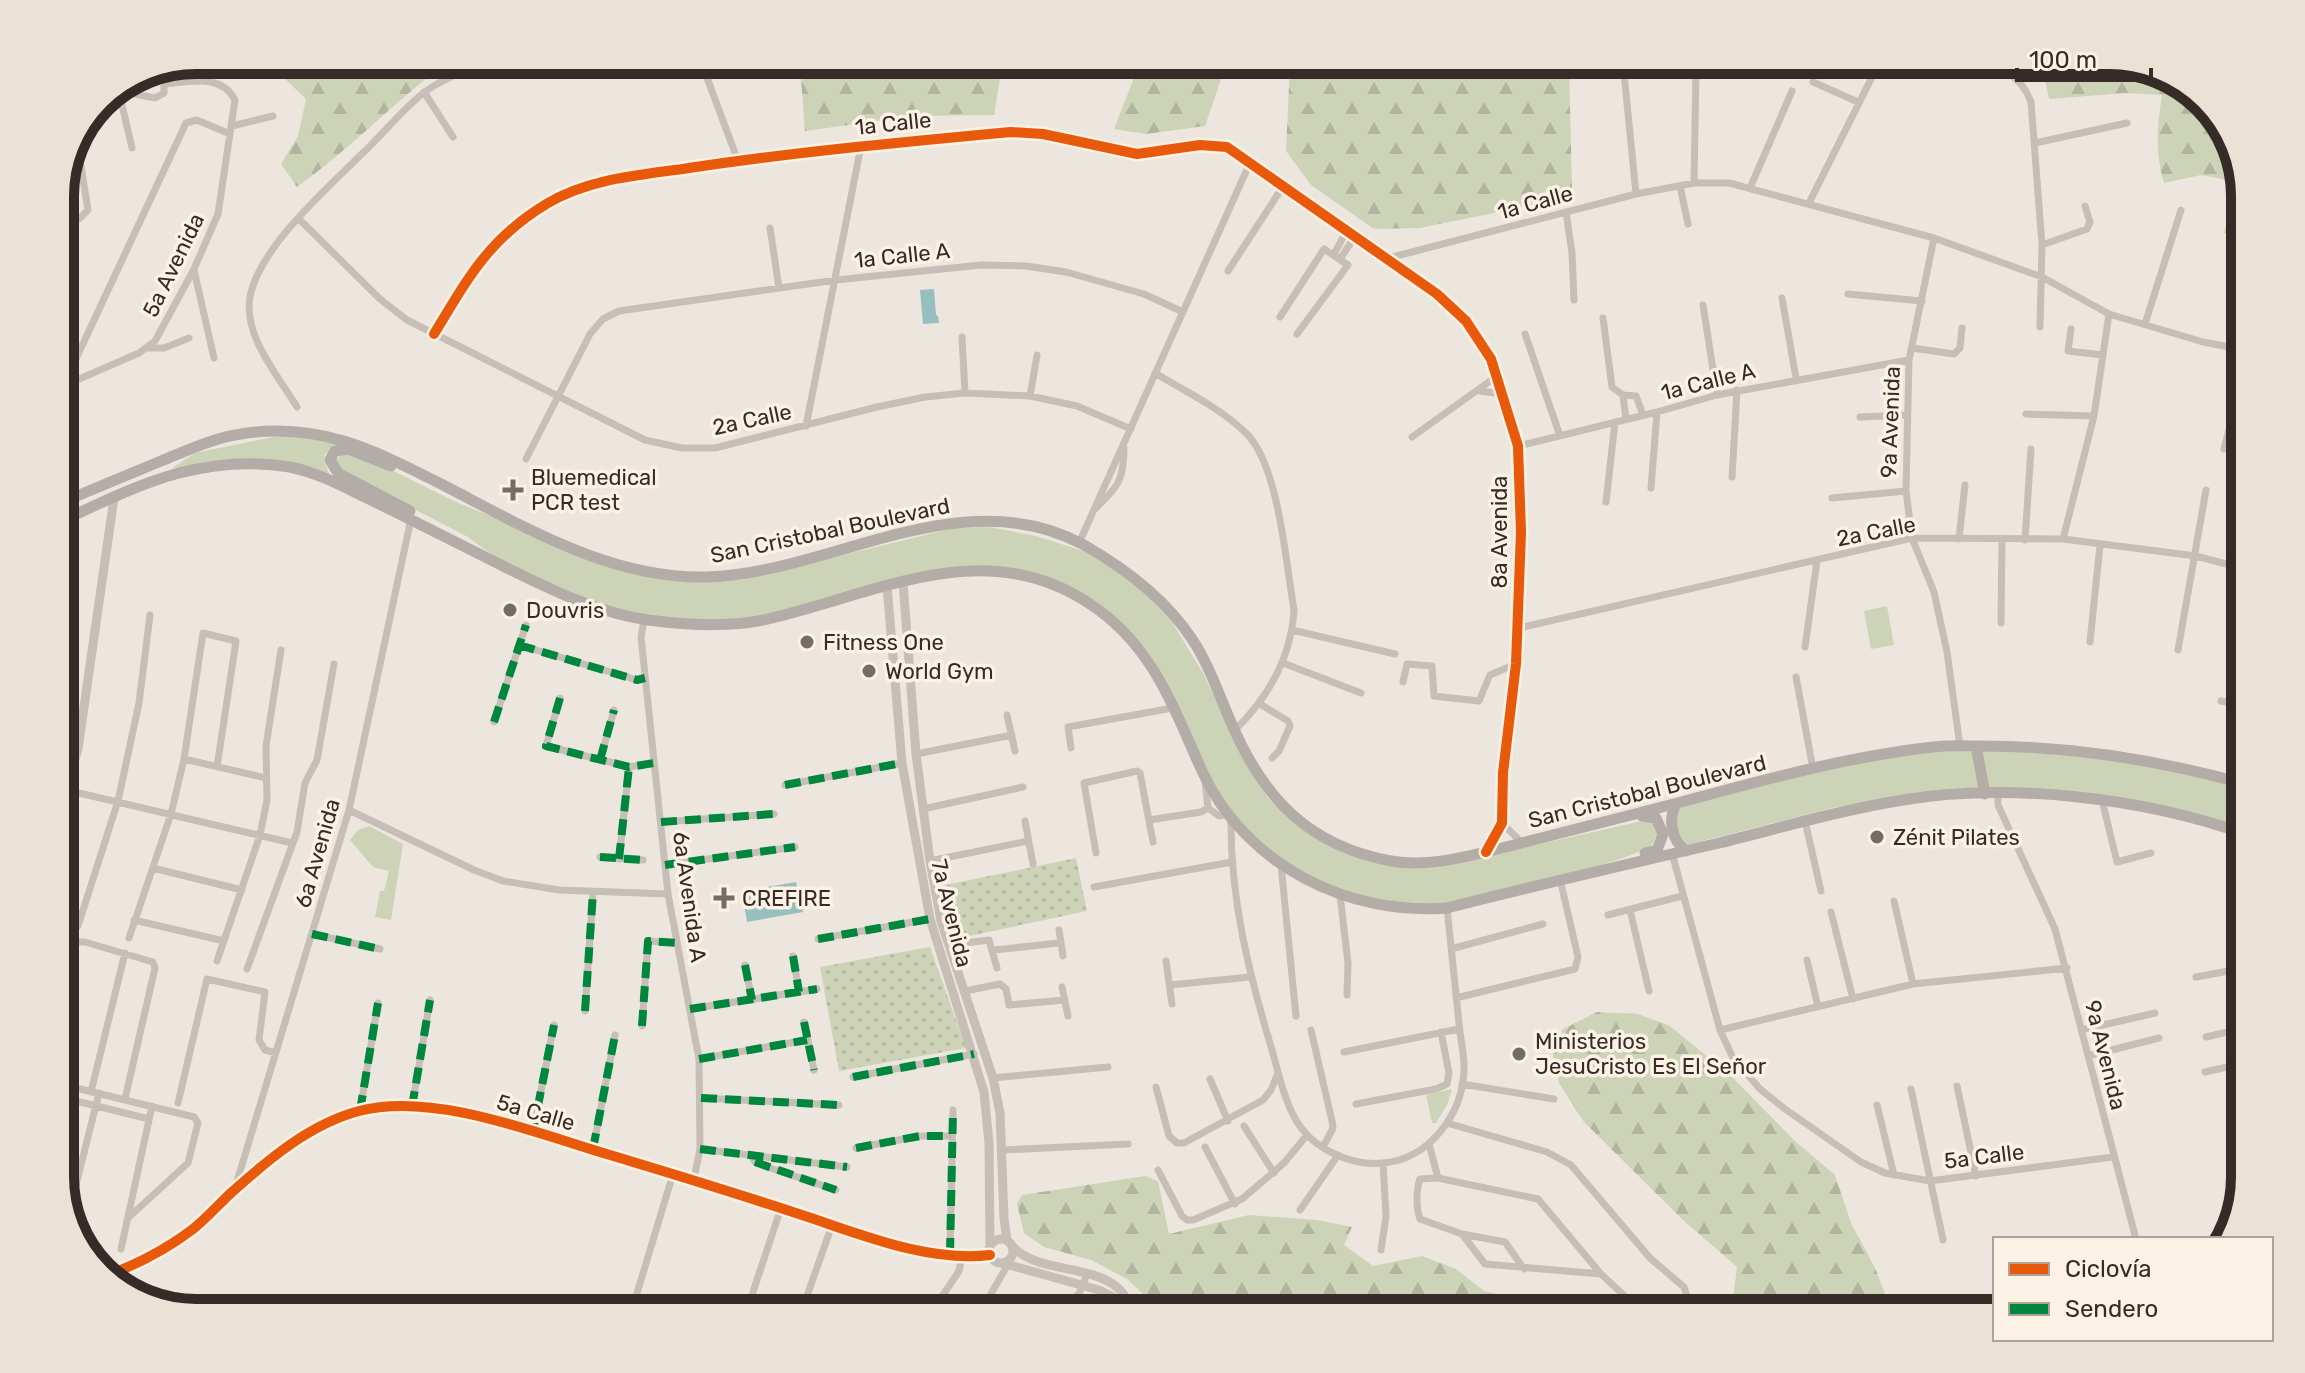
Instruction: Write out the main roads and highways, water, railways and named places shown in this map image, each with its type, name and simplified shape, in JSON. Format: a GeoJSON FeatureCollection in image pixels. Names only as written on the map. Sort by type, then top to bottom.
{"type":"FeatureCollection","features":[{"type":"Feature","properties":{"kind":"main road","name":"San Cristobal Boulevard"},"geometry":{"type":"LineString","coordinates":[[74,497],[179,453],[241,434],[314,433],[341,438],[374,450],[497,513],[594,557],[670,576],[703,577],[754,571],[913,530],[983,520],[1035,528],[1079,543],[1135,577],[1175,616],[1195,643],[1256,773],[1284,810],[1330,841],[1350,850],[1398,862],[1460,858],[1813,769],[1901,751],[1960,746],[2059,748],[2231,781]]}},
{"type":"Feature","properties":{"kind":"main road"},"geometry":{"type":"LineString","coordinates":[[497,513],[459,499],[359,452],[340,449],[330,460],[338,473],[465,539],[498,563]]}},
{"type":"Feature","properties":{"kind":"main road"},"geometry":{"type":"LineString","coordinates":[[114,498],[118,487],[160,469],[179,453]]}},
{"type":"Feature","properties":{"kind":"main road"},"geometry":{"type":"LineString","coordinates":[[74,516],[168,476],[208,467],[276,466],[318,474],[588,605],[644,620],[722,624],[764,620],[942,573],[995,570],[1047,582],[1094,606],[1134,640],[1159,678],[1204,775],[1230,815],[1281,865],[1310,883],[1340,895],[1388,907],[1447,908],[1588,872],[1903,800],[1985,794],[2102,800],[2167,811],[2231,830]]}},
{"type":"Feature","properties":{"kind":"main road"},"geometry":{"type":"LineString","coordinates":[[1976,746],[1985,794]]}},
{"type":"Feature","properties":{"kind":"main road"},"geometry":{"type":"LineString","coordinates":[[1676,804],[1670,819],[1676,840],[1686,851]]}},
{"type":"Feature","properties":{"kind":"main road"},"geometry":{"type":"LineString","coordinates":[[1588,872],[1601,864],[1657,850],[1663,834],[1656,818],[1630,816]]}},
{"type":"Feature","properties":{"kind":"water"},"geometry":{"type":"Polygon","coordinates":[[[934,289],[939,323],[923,324],[920,290],[934,289]]]}},
{"type":"Feature","properties":{"kind":"water"},"geometry":{"type":"Polygon","coordinates":[[[796,882],[803,912],[747,922],[742,891],[796,882]]]}},
{"type":"Feature","properties":{"kind":"place","name":"Bluemedical PCR test"},"geometry":{"type":"Point","coordinates":[513,490]}},
{"type":"Feature","properties":{"kind":"place","name":"Douvris"},"geometry":{"type":"Point","coordinates":[510,610]}},
{"type":"Feature","properties":{"kind":"place","name":"Fitness One"},"geometry":{"type":"Point","coordinates":[807,642]}},
{"type":"Feature","properties":{"kind":"place","name":"World Gym"},"geometry":{"type":"Point","coordinates":[869,671]}},
{"type":"Feature","properties":{"kind":"place","name":"Zénit Pilates"},"geometry":{"type":"Point","coordinates":[1877,837]}},
{"type":"Feature","properties":{"kind":"place","name":"CREFIRE"},"geometry":{"type":"Point","coordinates":[724,898]}},
{"type":"Feature","properties":{"kind":"place","name":"Ministerios JesuCristo Es El Señor"},"geometry":{"type":"Point","coordinates":[1519,1054]}}]}
